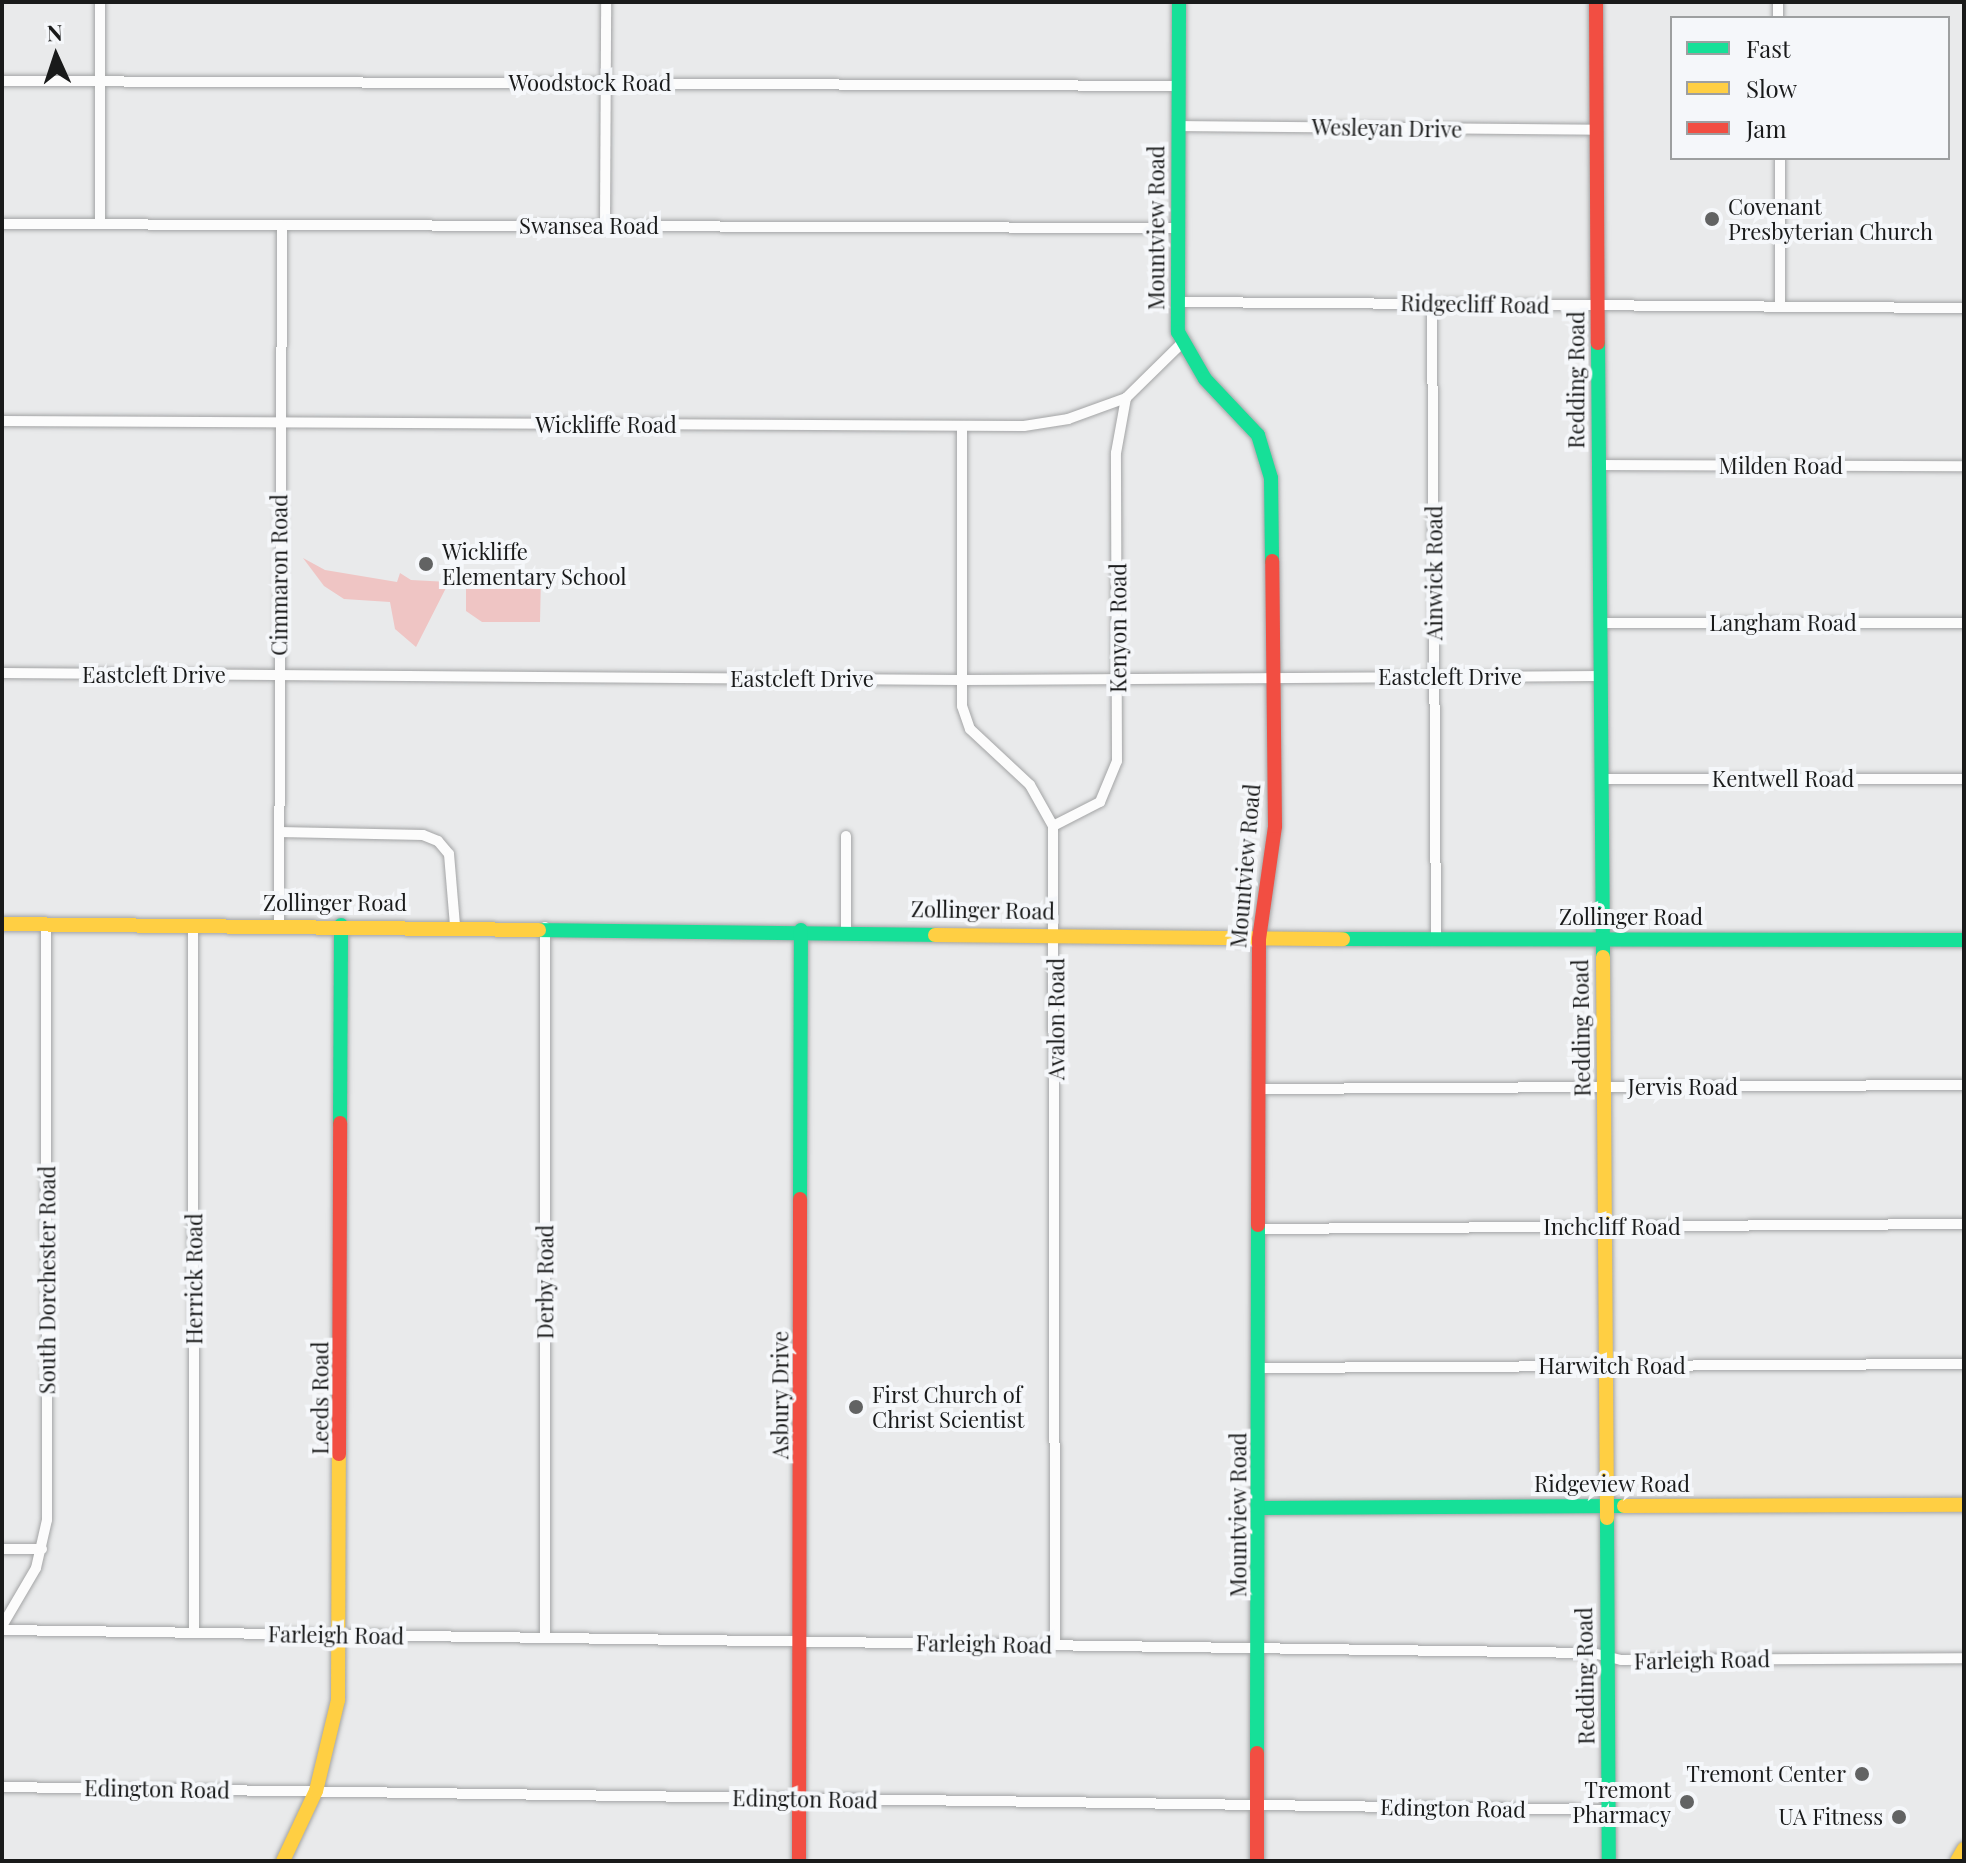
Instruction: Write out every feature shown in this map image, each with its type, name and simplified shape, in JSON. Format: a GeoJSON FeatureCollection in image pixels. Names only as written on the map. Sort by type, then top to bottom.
{"type":"FeatureCollection","features":[{"type":"Feature","properties":{"kind":"street"},"geometry":{"type":"LineString","coordinates":[[100,2],[100,224]]}},
{"type":"Feature","properties":{"kind":"street"},"geometry":{"type":"LineString","coordinates":[[605,226],[606,2]]}},
{"type":"Feature","properties":{"kind":"street","name":"Mountview Road"},"geometry":{"type":"LineString","coordinates":[[1179,2],[1176,228],[1177,302],[1182,343],[1205,379],[1249,421],[1269,465],[1275,826],[1259,939],[1261,1649],[1257,1861]]}},
{"type":"Feature","properties":{"kind":"street","name":"Redding Road"},"geometry":{"type":"LineString","coordinates":[[1596,2],[1609,1861]]}},
{"type":"Feature","properties":{"kind":"street","name":"Woodstock Road"},"geometry":{"type":"LineString","coordinates":[[2,81],[1178,86]]}},
{"type":"Feature","properties":{"kind":"street","name":"Wesleyan Drive"},"geometry":{"type":"LineString","coordinates":[[1178,126],[1596,130]]}},
{"type":"Feature","properties":{"kind":"street"},"geometry":{"type":"LineString","coordinates":[[1780,160],[1780,307]]}},
{"type":"Feature","properties":{"kind":"street","name":"Swansea Road"},"geometry":{"type":"LineString","coordinates":[[2,224],[1176,228]]}},
{"type":"Feature","properties":{"kind":"street","name":"Cimmaron Road"},"geometry":{"type":"LineString","coordinates":[[279,925],[282,225]]}},
{"type":"Feature","properties":{"kind":"street","name":"Ridgecliff Road"},"geometry":{"type":"LineString","coordinates":[[1177,302],[1964,308]]}},
{"type":"Feature","properties":{"kind":"street","name":"Ainwick Road"},"geometry":{"type":"LineString","coordinates":[[1432,304],[1436,939]]}},
{"type":"Feature","properties":{"kind":"street","name":"Wickliffe Road"},"geometry":{"type":"LineString","coordinates":[[2,421],[962,427],[1044,424],[1126,398],[1182,343]]}},
{"type":"Feature","properties":{"kind":"street","name":"Kenyon Road"},"geometry":{"type":"LineString","coordinates":[[1053,826],[1084,814],[1109,790],[1117,761],[1116,453],[1126,398]]}},
{"type":"Feature","properties":{"kind":"street","name":"Avalon Road"},"geometry":{"type":"LineString","coordinates":[[962,427],[961,680],[970,729],[1030,785],[1053,826],[1056,932],[1055,1645]]}},
{"type":"Feature","properties":{"kind":"street","name":"Milden Road"},"geometry":{"type":"LineString","coordinates":[[1599,465],[1964,466]]}},
{"type":"Feature","properties":{"kind":"street","name":"Langham Road"},"geometry":{"type":"LineString","coordinates":[[1601,623],[1964,623]]}},
{"type":"Feature","properties":{"kind":"street","name":"Eastcleft Drive"},"geometry":{"type":"LineString","coordinates":[[2,673],[961,680],[1601,676]]}},
{"type":"Feature","properties":{"kind":"street","name":"Kentwell Road"},"geometry":{"type":"LineString","coordinates":[[1602,779],[1964,779]]}},
{"type":"Feature","properties":{"kind":"street"},"geometry":{"type":"LineString","coordinates":[[279,832],[423,835],[438,841],[449,854],[455,926]]}},
{"type":"Feature","properties":{"kind":"street"},"geometry":{"type":"LineString","coordinates":[[846,836],[846,930]]}},
{"type":"Feature","properties":{"kind":"street","name":"Zollinger Road"},"geometry":{"type":"LineString","coordinates":[[2,924],[1056,932],[1259,939],[1964,940]]}},
{"type":"Feature","properties":{"kind":"street","name":"South Dorchester Road"},"geometry":{"type":"LineString","coordinates":[[2,1628],[13,1613],[42,1549],[47,1498],[46,924]]}},
{"type":"Feature","properties":{"kind":"street","name":"Herrick Road"},"geometry":{"type":"LineString","coordinates":[[193,925],[194,1633]]}},
{"type":"Feature","properties":{"kind":"street","name":"Leeds Road"},"geometry":{"type":"LineString","coordinates":[[283,1861],[316,1791],[338,1700],[342,1635],[341,925]]}},
{"type":"Feature","properties":{"kind":"street","name":"Derby Road"},"geometry":{"type":"LineString","coordinates":[[545,927],[545,1638]]}},
{"type":"Feature","properties":{"kind":"street","name":"Asbury Drive"},"geometry":{"type":"LineString","coordinates":[[799,1861],[802,1642],[801,930]]}},
{"type":"Feature","properties":{"kind":"street","name":"Jervis Road"},"geometry":{"type":"LineString","coordinates":[[1259,1089],[1964,1085]]}},
{"type":"Feature","properties":{"kind":"street","name":"Inchcliff Road"},"geometry":{"type":"LineString","coordinates":[[1260,1229],[1964,1224]]}},
{"type":"Feature","properties":{"kind":"street","name":"Harwitch Road"},"geometry":{"type":"LineString","coordinates":[[1260,1368],[1964,1364]]}},
{"type":"Feature","properties":{"kind":"street","name":"Ridgeview Road"},"geometry":{"type":"LineString","coordinates":[[1260,1508],[1964,1505]]}},
{"type":"Feature","properties":{"kind":"street"},"geometry":{"type":"LineString","coordinates":[[2,1549],[42,1549]]}},
{"type":"Feature","properties":{"kind":"street","name":"Farleigh Road"},"geometry":{"type":"LineString","coordinates":[[2,1628],[1607,1657],[1964,1658]]}},
{"type":"Feature","properties":{"kind":"street","name":"Edington Road"},"geometry":{"type":"LineString","coordinates":[[2,1787],[1608,1810]]}},
{"type":"Feature","properties":{"kind":"street"},"geometry":{"type":"LineString","coordinates":[[1957,1861],[1964,1849]]}},
{"type":"Feature","properties":{"kind":"shaded area"},"geometry":{"type":"Polygon","coordinates":[[[303,558],[325,570],[397,582],[400,573],[411,580],[449,582],[416,647],[395,629],[390,602],[344,599],[324,586],[303,558]]]}},
{"type":"Feature","properties":{"kind":"shaded area"},"geometry":{"type":"Polygon","coordinates":[[[466,574],[541,575],[540,622],[482,622],[466,611],[466,574]]]}},
{"type":"Feature","properties":{"kind":"traffic: fast"},"geometry":{"type":"LineString","coordinates":[[1179,2],[1178,332],[1205,379],[1258,435],[1271,478],[1272,561]]}},
{"type":"Feature","properties":{"kind":"traffic: fast"},"geometry":{"type":"LineString","coordinates":[[1598,343],[1603,957]]}},
{"type":"Feature","properties":{"kind":"traffic: fast"},"geometry":{"type":"LineString","coordinates":[[340,1123],[341,925]]}},
{"type":"Feature","properties":{"kind":"traffic: fast"},"geometry":{"type":"LineString","coordinates":[[539,930],[935,935]]}},
{"type":"Feature","properties":{"kind":"traffic: fast"},"geometry":{"type":"LineString","coordinates":[[800,1199],[801,930]]}},
{"type":"Feature","properties":{"kind":"traffic: fast"},"geometry":{"type":"LineString","coordinates":[[1343,939],[1964,940]]}},
{"type":"Feature","properties":{"kind":"traffic: fast"},"geometry":{"type":"LineString","coordinates":[[1257,1753],[1258,1225]]}},
{"type":"Feature","properties":{"kind":"traffic: fast"},"geometry":{"type":"LineString","coordinates":[[1260,1508],[1624,1506]]}},
{"type":"Feature","properties":{"kind":"traffic: fast"},"geometry":{"type":"LineString","coordinates":[[1607,1518],[1609,1861]]}},
{"type":"Feature","properties":{"kind":"traffic: slow"},"geometry":{"type":"LineString","coordinates":[[2,924],[539,930]]}},
{"type":"Feature","properties":{"kind":"traffic: slow"},"geometry":{"type":"LineString","coordinates":[[935,935],[1343,939]]}},
{"type":"Feature","properties":{"kind":"traffic: slow"},"geometry":{"type":"LineString","coordinates":[[1603,957],[1607,1518]]}},
{"type":"Feature","properties":{"kind":"traffic: slow"},"geometry":{"type":"LineString","coordinates":[[283,1861],[316,1791],[338,1700],[339,1454]]}},
{"type":"Feature","properties":{"kind":"traffic: slow"},"geometry":{"type":"LineString","coordinates":[[1624,1506],[1964,1505]]}},
{"type":"Feature","properties":{"kind":"traffic: slow"},"geometry":{"type":"LineString","coordinates":[[1957,1861],[1964,1849]]}},
{"type":"Feature","properties":{"kind":"traffic: jam"},"geometry":{"type":"LineString","coordinates":[[1596,2],[1598,343]]}},
{"type":"Feature","properties":{"kind":"traffic: jam"},"geometry":{"type":"LineString","coordinates":[[1258,1225],[1259,939],[1275,826],[1272,561]]}},
{"type":"Feature","properties":{"kind":"traffic: jam"},"geometry":{"type":"LineString","coordinates":[[339,1454],[340,1123]]}},
{"type":"Feature","properties":{"kind":"traffic: jam"},"geometry":{"type":"LineString","coordinates":[[799,1861],[800,1199]]}},
{"type":"Feature","properties":{"kind":"traffic: jam"},"geometry":{"type":"LineString","coordinates":[[1257,1753],[1257,1861]]}},
{"type":"Feature","properties":{"kind":"place","name":"Covenant Presbyterian Church"},"geometry":{"type":"Point","coordinates":[1712,219]}},
{"type":"Feature","properties":{"kind":"place","name":"Wickliffe Elementary School"},"geometry":{"type":"Point","coordinates":[426,564]}},
{"type":"Feature","properties":{"kind":"place","name":"First Church of Christ Scientist"},"geometry":{"type":"Point","coordinates":[856,1407]}},
{"type":"Feature","properties":{"kind":"place","name":"Tremont Center"},"geometry":{"type":"Point","coordinates":[1862,1774]}},
{"type":"Feature","properties":{"kind":"place","name":"Tremont Pharmacy"},"geometry":{"type":"Point","coordinates":[1687,1802]}},
{"type":"Feature","properties":{"kind":"place","name":"UA Fitness"},"geometry":{"type":"Point","coordinates":[1899,1817]}}]}
